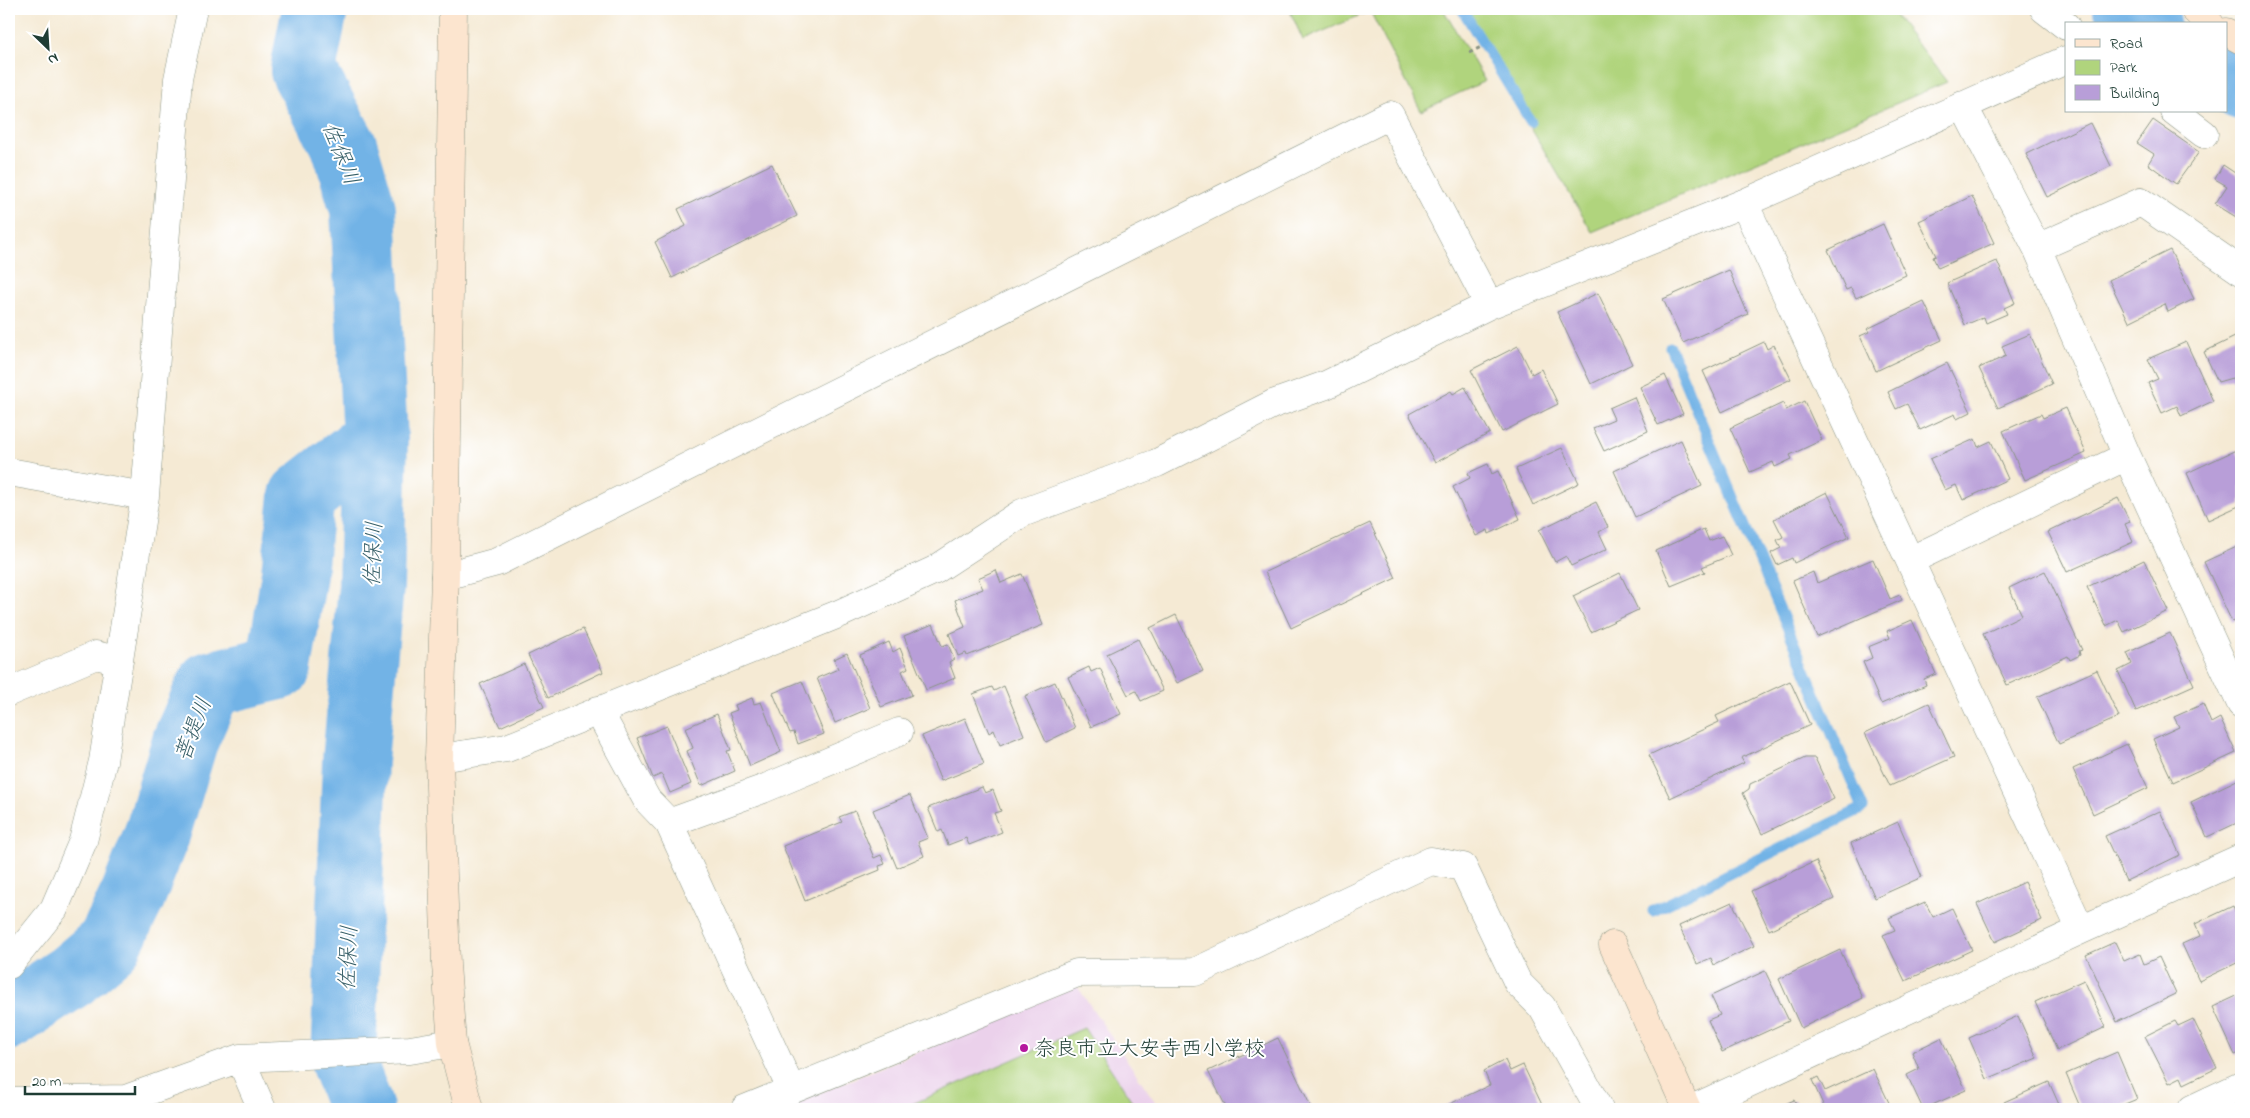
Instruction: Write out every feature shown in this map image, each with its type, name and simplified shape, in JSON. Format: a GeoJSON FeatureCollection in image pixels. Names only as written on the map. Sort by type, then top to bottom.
{"type":"FeatureCollection","features":[{"type":"Feature","properties":{"kind":"street"},"geometry":{"type":"LineString","coordinates":[[9,965],[54,909],[83,841],[103,761],[145,496],[178,79],[193,9]]}},
{"type":"Feature","properties":{"kind":"street"},"geometry":{"type":"LineString","coordinates":[[453,9],[445,576],[439,758],[446,965],[452,1044],[469,1109]]}},
{"type":"Feature","properties":{"kind":"street"},"geometry":{"type":"LineString","coordinates":[[2044,9],[2065,25]]}},
{"type":"Feature","properties":{"kind":"street"},"geometry":{"type":"LineString","coordinates":[[2194,9],[2208,22]]}},
{"type":"Feature","properties":{"kind":"street"},"geometry":{"type":"LineString","coordinates":[[2228,33],[2241,40]]}},
{"type":"Feature","properties":{"kind":"street"},"geometry":{"type":"LineString","coordinates":[[439,758],[507,748],[850,609],[935,570],[1022,513],[1157,463],[1273,404],[1326,385],[1489,305],[1744,203],[2065,60]]}},
{"type":"Feature","properties":{"kind":"street"},"geometry":{"type":"LineString","coordinates":[[1963,106],[2037,248],[2127,456],[2241,704]]}},
{"type":"Feature","properties":{"kind":"street"},"geometry":{"type":"LineString","coordinates":[[2175,112],[2204,134]]}},
{"type":"Feature","properties":{"kind":"street"},"geometry":{"type":"LineString","coordinates":[[445,576],[497,562],[1390,115],[1489,305]]}},
{"type":"Feature","properties":{"kind":"street"},"geometry":{"type":"LineString","coordinates":[[2037,248],[2141,202],[2241,271]]}},
{"type":"Feature","properties":{"kind":"street"},"geometry":{"type":"LineString","coordinates":[[1744,203],[2081,930]]}},
{"type":"Feature","properties":{"kind":"street"},"geometry":{"type":"LineString","coordinates":[[1911,560],[2127,456]]}},
{"type":"Feature","properties":{"kind":"street"},"geometry":{"type":"LineString","coordinates":[[9,472],[145,496]]}},
{"type":"Feature","properties":{"kind":"street"},"geometry":{"type":"LineString","coordinates":[[11,685],[96,655],[119,661]]}},
{"type":"Feature","properties":{"kind":"street"},"geometry":{"type":"LineString","coordinates":[[598,710],[647,800],[669,823],[791,1089]]}},
{"type":"Feature","properties":{"kind":"street"},"geometry":{"type":"LineString","coordinates":[[669,823],[763,789],[899,732]]}},
{"type":"Feature","properties":{"kind":"street"},"geometry":{"type":"LineString","coordinates":[[1692,1109],[2241,858]]}},
{"type":"Feature","properties":{"kind":"street"},"geometry":{"type":"LineString","coordinates":[[745,1109],[1077,973],[1195,972],[1431,861],[1464,867],[1518,982],[1542,1007],[1599,1109]]}},
{"type":"Feature","properties":{"kind":"street"},"geometry":{"type":"LineString","coordinates":[[1612,945],[1687,1109]]}},
{"type":"Feature","properties":{"kind":"street"},"geometry":{"type":"LineString","coordinates":[[9,1101],[126,1099],[253,1057],[410,1050],[452,1044]]}},
{"type":"Feature","properties":{"kind":"street"},"geometry":{"type":"LineString","coordinates":[[253,1057],[262,1109]]}},
{"type":"Feature","properties":{"kind":"street"},"geometry":{"type":"LineString","coordinates":[[2192,1109],[2241,1086]]}},
{"type":"Feature","properties":{"kind":"path"},"geometry":{"type":"LineString","coordinates":[[1469,53],[1483,46]]}},
{"type":"Feature","properties":{"kind":"shaded area","name":"奈良市立大安寺西小学校"},"geometry":{"type":"Polygon","coordinates":[[[1077,986],[1160,1109],[781,1109],[1077,986]]]}},
{"type":"Feature","properties":{"kind":"green space"},"geometry":{"type":"Polygon","coordinates":[[[1289,9],[1443,9],[1485,81],[1421,111],[1370,11],[1303,40],[1289,9]]]}},
{"type":"Feature","properties":{"kind":"green space"},"geometry":{"type":"Polygon","coordinates":[[[1461,9],[1890,9],[1947,82],[1592,232],[1461,9]]]}},
{"type":"Feature","properties":{"kind":"green space"},"geometry":{"type":"Polygon","coordinates":[[[1084,1028],[1137,1109],[901,1109],[1084,1028]]]}},
{"type":"Feature","properties":{"kind":"building"},"geometry":{"type":"Polygon","coordinates":[[[2153,120],[2199,152],[2176,184],[2148,164],[2154,154],[2137,143],[2153,120]]]}},
{"type":"Feature","properties":{"kind":"building"},"geometry":{"type":"Polygon","coordinates":[[[2090,123],[2111,166],[2047,197],[2026,154],[2090,123]]]}},
{"type":"Feature","properties":{"kind":"building"},"geometry":{"type":"Polygon","coordinates":[[[772,164],[797,216],[672,278],[655,242],[686,226],[678,209],[772,164]]]}},
{"type":"Feature","properties":{"kind":"building"},"geometry":{"type":"Polygon","coordinates":[[[2223,165],[2241,177],[2241,220],[2215,204],[2227,186],[2215,179],[2223,165]]]}},
{"type":"Feature","properties":{"kind":"building"},"geometry":{"type":"Polygon","coordinates":[[[1972,196],[1994,243],[1938,268],[1933,257],[1936,256],[1919,221],[1972,196]]]}},
{"type":"Feature","properties":{"kind":"building"},"geometry":{"type":"Polygon","coordinates":[[[1883,224],[1906,275],[1856,298],[1851,288],[1846,290],[1828,250],[1883,224]]]}},
{"type":"Feature","properties":{"kind":"building"},"geometry":{"type":"Polygon","coordinates":[[[2170,250],[2194,299],[2168,312],[2165,304],[2129,322],[2109,280],[2170,250]]]}},
{"type":"Feature","properties":{"kind":"building"},"geometry":{"type":"Polygon","coordinates":[[[1997,261],[2015,303],[2004,308],[2007,314],[1986,323],[1984,317],[1965,325],[1947,283],[1997,261]]]}},
{"type":"Feature","properties":{"kind":"building"},"geometry":{"type":"Polygon","coordinates":[[[1729,270],[1748,314],[1683,343],[1663,299],[1729,270]]]}},
{"type":"Feature","properties":{"kind":"building"},"geometry":{"type":"Polygon","coordinates":[[[1598,293],[1632,364],[1591,384],[1557,312],[1598,293]]]}},
{"type":"Feature","properties":{"kind":"building"},"geometry":{"type":"Polygon","coordinates":[[[1924,302],[1942,340],[1876,371],[1860,336],[1869,332],[1867,329],[1924,302]]]}},
{"type":"Feature","properties":{"kind":"building"},"geometry":{"type":"Polygon","coordinates":[[[2030,334],[2052,384],[1998,408],[1979,368],[2006,356],[2002,346],[2030,334]]]}},
{"type":"Feature","properties":{"kind":"building"},"geometry":{"type":"Polygon","coordinates":[[[2241,334],[2241,393],[2232,378],[2218,382],[2204,352],[2241,334]]]}},
{"type":"Feature","properties":{"kind":"building"},"geometry":{"type":"Polygon","coordinates":[[[1764,342],[1767,349],[1774,345],[1791,379],[1722,412],[1703,371],[1764,342]]]}},
{"type":"Feature","properties":{"kind":"building"},"geometry":{"type":"Polygon","coordinates":[[[2186,342],[2213,401],[2181,416],[2177,406],[2162,413],[2148,383],[2158,379],[2148,359],[2186,342]]]}},
{"type":"Feature","properties":{"kind":"building"},"geometry":{"type":"Polygon","coordinates":[[[1518,346],[1532,374],[1541,369],[1558,404],[1502,432],[1471,370],[1518,346]]]}},
{"type":"Feature","properties":{"kind":"building"},"geometry":{"type":"Polygon","coordinates":[[[1947,363],[1971,412],[1957,419],[1955,414],[1920,430],[1907,404],[1896,409],[1888,392],[1947,363]]]}},
{"type":"Feature","properties":{"kind":"building"},"geometry":{"type":"Polygon","coordinates":[[[1665,375],[1683,414],[1658,425],[1640,387],[1665,375]]]}},
{"type":"Feature","properties":{"kind":"building"},"geometry":{"type":"Polygon","coordinates":[[[1465,387],[1490,433],[1435,463],[1409,414],[1451,391],[1453,394],[1465,387]]]}},
{"type":"Feature","properties":{"kind":"building"},"geometry":{"type":"Polygon","coordinates":[[[1634,397],[1648,431],[1604,451],[1593,428],[1614,419],[1609,408],[1634,397]]]}},
{"type":"Feature","properties":{"kind":"building"},"geometry":{"type":"Polygon","coordinates":[[[1804,401],[1822,440],[1790,455],[1792,459],[1775,467],[1773,462],[1750,472],[1730,428],[1783,403],[1786,410],[1804,401]]]}},
{"type":"Feature","properties":{"kind":"building"},"geometry":{"type":"Polygon","coordinates":[[[2066,408],[2086,453],[2025,480],[2003,431],[2041,414],[2043,418],[2066,408]]]}},
{"type":"Feature","properties":{"kind":"building"},"geometry":{"type":"Polygon","coordinates":[[[1975,439],[1978,447],[1991,441],[2008,479],[1963,500],[1956,485],[1945,490],[1930,459],[1975,439]]]}},
{"type":"Feature","properties":{"kind":"building"},"geometry":{"type":"Polygon","coordinates":[[[1681,440],[1702,486],[1635,517],[1614,471],[1681,440]]]}},
{"type":"Feature","properties":{"kind":"building"},"geometry":{"type":"Polygon","coordinates":[[[1562,448],[1579,483],[1533,505],[1516,469],[1562,448]]]}},
{"type":"Feature","properties":{"kind":"building"},"geometry":{"type":"Polygon","coordinates":[[[2236,450],[2241,461],[2241,505],[2208,520],[2187,473],[2236,450]]]}},
{"type":"Feature","properties":{"kind":"building"},"geometry":{"type":"Polygon","coordinates":[[[1488,464],[1492,474],[1498,471],[1520,519],[1489,534],[1488,530],[1476,536],[1453,487],[1470,478],[1468,473],[1488,464]]]}},
{"type":"Feature","properties":{"kind":"building"},"geometry":{"type":"Polygon","coordinates":[[[1827,492],[1849,537],[1794,563],[1792,558],[1777,565],[1771,553],[1781,548],[1777,540],[1783,537],[1774,519],[1827,492]]]}},
{"type":"Feature","properties":{"kind":"building"},"geometry":{"type":"Polygon","coordinates":[[[2118,498],[2130,522],[2125,524],[2133,542],[2067,572],[2048,532],[2118,498]]]}},
{"type":"Feature","properties":{"kind":"building"},"geometry":{"type":"Polygon","coordinates":[[[1596,502],[1608,527],[1599,532],[1607,549],[1571,566],[1566,556],[1555,562],[1539,530],[1596,502]]]}},
{"type":"Feature","properties":{"kind":"building"},"geometry":{"type":"Polygon","coordinates":[[[1370,523],[1396,578],[1291,628],[1265,572],[1370,523]]]}},
{"type":"Feature","properties":{"kind":"building"},"geometry":{"type":"Polygon","coordinates":[[[1704,529],[1709,541],[1722,536],[1731,555],[1702,567],[1705,572],[1671,586],[1656,551],[1704,529]]]}},
{"type":"Feature","properties":{"kind":"building"},"geometry":{"type":"Polygon","coordinates":[[[2241,545],[2241,618],[2232,622],[2204,562],[2241,545]]]}},
{"type":"Feature","properties":{"kind":"building"},"geometry":{"type":"Polygon","coordinates":[[[1873,559],[1890,599],[1900,595],[1902,600],[1817,637],[1793,581],[1813,572],[1817,583],[1873,559]]]}},
{"type":"Feature","properties":{"kind":"building"},"geometry":{"type":"Polygon","coordinates":[[[2144,560],[2168,611],[2124,632],[2118,620],[2106,626],[2087,587],[2144,560]]]}},
{"type":"Feature","properties":{"kind":"building"},"geometry":{"type":"Polygon","coordinates":[[[996,570],[1001,583],[1022,574],[1043,625],[967,656],[966,653],[958,656],[949,634],[965,627],[955,600],[983,589],[978,578],[996,570]]]}},
{"type":"Feature","properties":{"kind":"building"},"geometry":{"type":"Polygon","coordinates":[[[2045,571],[2082,650],[2079,651],[2080,655],[2070,660],[2068,656],[2007,685],[1983,634],[2022,615],[2009,588],[2045,571]]]}},
{"type":"Feature","properties":{"kind":"building"},"geometry":{"type":"Polygon","coordinates":[[[1620,573],[1638,610],[1591,632],[1573,596],[1620,573]]]}},
{"type":"Feature","properties":{"kind":"building"},"geometry":{"type":"Polygon","coordinates":[[[1176,615],[1203,671],[1177,683],[1150,628],[1176,615]]]}},
{"type":"Feature","properties":{"kind":"building"},"geometry":{"type":"Polygon","coordinates":[[[1912,620],[1936,674],[1924,679],[1926,685],[1881,704],[1863,662],[1872,658],[1868,647],[1890,638],[1887,631],[1912,620]]]}},
{"type":"Feature","properties":{"kind":"building"},"geometry":{"type":"Polygon","coordinates":[[[933,624],[942,646],[948,644],[954,659],[949,662],[955,678],[926,690],[904,636],[933,624]]]}},
{"type":"Feature","properties":{"kind":"building"},"geometry":{"type":"Polygon","coordinates":[[[583,629],[603,672],[548,698],[528,655],[583,629]]]}},
{"type":"Feature","properties":{"kind":"building"},"geometry":{"type":"Polygon","coordinates":[[[2170,633],[2194,685],[2136,711],[2118,671],[2132,664],[2127,653],[2170,633]]]}},
{"type":"Feature","properties":{"kind":"building"},"geometry":{"type":"Polygon","coordinates":[[[1138,639],[1163,691],[1141,701],[1136,691],[1128,695],[1107,654],[1138,639]]]}},
{"type":"Feature","properties":{"kind":"building"},"geometry":{"type":"Polygon","coordinates":[[[889,642],[893,652],[900,648],[908,668],[902,671],[912,695],[881,707],[860,655],[889,642]]]}},
{"type":"Feature","properties":{"kind":"building"},"geometry":{"type":"Polygon","coordinates":[[[847,653],[870,708],[835,723],[817,678],[838,669],[834,659],[847,653]]]}},
{"type":"Feature","properties":{"kind":"building"},"geometry":{"type":"Polygon","coordinates":[[[524,664],[544,707],[500,727],[480,684],[524,664]]]}},
{"type":"Feature","properties":{"kind":"building"},"geometry":{"type":"Polygon","coordinates":[[[1089,667],[1091,672],[1100,668],[1121,714],[1091,727],[1068,677],[1089,667]]]}},
{"type":"Feature","properties":{"kind":"building"},"geometry":{"type":"Polygon","coordinates":[[[2097,670],[2119,717],[2059,744],[2037,697],[2097,670]]]}},
{"type":"Feature","properties":{"kind":"building"},"geometry":{"type":"Polygon","coordinates":[[[802,681],[824,734],[798,744],[794,732],[790,733],[773,693],[802,681]]]}},
{"type":"Feature","properties":{"kind":"building"},"geometry":{"type":"Polygon","coordinates":[[[1790,681],[1810,725],[1741,758],[1744,763],[1670,798],[1649,755],[1719,722],[1716,716],[1790,681]]]}},
{"type":"Feature","properties":{"kind":"building"},"geometry":{"type":"Polygon","coordinates":[[[1055,682],[1075,728],[1046,742],[1025,696],[1055,682]]]}},
{"type":"Feature","properties":{"kind":"building"},"geometry":{"type":"Polygon","coordinates":[[[1004,686],[1024,735],[1000,745],[994,730],[989,733],[973,694],[992,687],[994,691],[1004,686]]]}},
{"type":"Feature","properties":{"kind":"building"},"geometry":{"type":"Polygon","coordinates":[[[752,698],[754,704],[761,702],[781,752],[750,766],[729,713],[737,710],[735,705],[752,698]]]}},
{"type":"Feature","properties":{"kind":"building"},"geometry":{"type":"Polygon","coordinates":[[[1929,703],[1954,757],[1890,786],[1865,733],[1929,703]]]}},
{"type":"Feature","properties":{"kind":"building"},"geometry":{"type":"Polygon","coordinates":[[[2203,704],[2211,723],[2220,718],[2236,753],[2173,782],[2153,739],[2179,727],[2174,717],[2203,704]]]}},
{"type":"Feature","properties":{"kind":"building"},"geometry":{"type":"Polygon","coordinates":[[[717,714],[731,750],[727,751],[735,771],[701,786],[687,751],[693,748],[685,728],[717,714]]]}},
{"type":"Feature","properties":{"kind":"building"},"geometry":{"type":"Polygon","coordinates":[[[965,718],[984,764],[941,781],[922,736],[965,718]]]}},
{"type":"Feature","properties":{"kind":"building"},"geometry":{"type":"Polygon","coordinates":[[[667,726],[691,784],[670,793],[662,774],[653,778],[637,738],[667,726]]]}},
{"type":"Feature","properties":{"kind":"building"},"geometry":{"type":"Polygon","coordinates":[[[2127,744],[2148,788],[2093,814],[2073,769],[2127,744]]]}},
{"type":"Feature","properties":{"kind":"building"},"geometry":{"type":"Polygon","coordinates":[[[1805,758],[1815,758],[1834,799],[1762,834],[1743,793],[1749,789],[1750,784],[1805,758]]]}},
{"type":"Feature","properties":{"kind":"building"},"geometry":{"type":"Polygon","coordinates":[[[2241,778],[2241,821],[2207,837],[2191,802],[2241,778]]]}},
{"type":"Feature","properties":{"kind":"building"},"geometry":{"type":"Polygon","coordinates":[[[982,787],[985,793],[993,790],[1001,811],[994,813],[1002,832],[969,845],[966,838],[948,845],[942,830],[938,832],[928,808],[982,787]]]}},
{"type":"Feature","properties":{"kind":"building"},"geometry":{"type":"Polygon","coordinates":[[[910,795],[928,838],[918,842],[924,856],[897,868],[873,810],[910,795]]]}},
{"type":"Feature","properties":{"kind":"building"},"geometry":{"type":"Polygon","coordinates":[[[855,811],[874,858],[881,855],[885,864],[879,866],[880,870],[805,901],[783,846],[842,822],[839,817],[855,811]]]}},
{"type":"Feature","properties":{"kind":"building"},"geometry":{"type":"Polygon","coordinates":[[[2160,811],[2180,855],[2126,881],[2105,836],[2160,811]]]}},
{"type":"Feature","properties":{"kind":"building"},"geometry":{"type":"Polygon","coordinates":[[[1898,822],[1922,877],[1875,898],[1851,843],[1898,822]]]}},
{"type":"Feature","properties":{"kind":"building"},"geometry":{"type":"Polygon","coordinates":[[[1816,861],[1834,899],[1769,930],[1751,891],[1816,861]]]}},
{"type":"Feature","properties":{"kind":"building"},"geometry":{"type":"Polygon","coordinates":[[[2024,882],[2042,920],[1995,942],[1977,904],[2024,882]]]}},
{"type":"Feature","properties":{"kind":"building"},"geometry":{"type":"Polygon","coordinates":[[[1732,902],[1754,946],[1714,965],[1711,958],[1697,964],[1679,926],[1732,902]]]}},
{"type":"Feature","properties":{"kind":"building"},"geometry":{"type":"Polygon","coordinates":[[[1925,902],[1933,917],[1952,908],[1972,950],[1905,981],[1883,935],[1895,930],[1889,918],[1925,902]]]}},
{"type":"Feature","properties":{"kind":"building"},"geometry":{"type":"Polygon","coordinates":[[[2233,906],[2241,924],[2241,961],[2199,981],[2182,944],[2200,936],[2195,924],[2233,906]]]}},
{"type":"Feature","properties":{"kind":"building"},"geometry":{"type":"Polygon","coordinates":[[[2115,942],[2124,961],[2140,954],[2144,964],[2159,957],[2176,994],[2117,1022],[2086,955],[2115,942]]]}},
{"type":"Feature","properties":{"kind":"building"},"geometry":{"type":"Polygon","coordinates":[[[1840,950],[1863,998],[1801,1028],[1779,979],[1840,950]]]}},
{"type":"Feature","properties":{"kind":"building"},"geometry":{"type":"Polygon","coordinates":[[[1765,971],[1789,1021],[1722,1052],[1708,1020],[1720,1015],[1711,996],[1765,971]]]}},
{"type":"Feature","properties":{"kind":"building"},"geometry":{"type":"Polygon","coordinates":[[[2084,980],[2106,1027],[2057,1050],[2035,1002],[2084,980]]]}},
{"type":"Feature","properties":{"kind":"building"},"geometry":{"type":"Polygon","coordinates":[[[2241,994],[2241,1052],[2235,1055],[2213,1007],[2241,994]]]}},
{"type":"Feature","properties":{"kind":"building"},"geometry":{"type":"Polygon","coordinates":[[[2018,1016],[2037,1058],[1987,1079],[1969,1038],[2018,1016]]]}},
{"type":"Feature","properties":{"kind":"building"},"geometry":{"type":"Polygon","coordinates":[[[2193,1019],[2217,1068],[2184,1084],[2181,1077],[2169,1083],[2145,1036],[2175,1021],[2178,1026],[2193,1019]]]}},
{"type":"Feature","properties":{"kind":"building"},"geometry":{"type":"Polygon","coordinates":[[[1278,1038],[1312,1109],[1227,1109],[1208,1071],[1278,1038]]]}},
{"type":"Feature","properties":{"kind":"building"},"geometry":{"type":"Polygon","coordinates":[[[1941,1038],[1966,1090],[1923,1109],[1907,1075],[1919,1069],[1912,1052],[1941,1038]]]}},
{"type":"Feature","properties":{"kind":"building"},"geometry":{"type":"Polygon","coordinates":[[[2117,1052],[2137,1099],[2113,1109],[2081,1109],[2066,1074],[2117,1052]]]}},
{"type":"Feature","properties":{"kind":"building"},"geometry":{"type":"Polygon","coordinates":[[[1505,1060],[1510,1071],[1523,1065],[1544,1109],[1439,1109],[1490,1085],[1484,1071],[1505,1060]]]}},
{"type":"Feature","properties":{"kind":"building"},"geometry":{"type":"Polygon","coordinates":[[[1873,1069],[1892,1109],[1825,1109],[1812,1080],[1818,1077],[1825,1091],[1873,1069]]]}},
{"type":"Feature","properties":{"kind":"building"},"geometry":{"type":"Polygon","coordinates":[[[2049,1082],[2061,1109],[2007,1109],[2004,1102],[2049,1082]]]}},
{"type":"Feature","properties":{"kind":"building"},"geometry":{"type":"Polygon","coordinates":[[[1794,1100],[1798,1109],[1774,1109],[1794,1100]]]}},
{"type":"Feature","properties":{"kind":"waterway","name":"佐保川"},"geometry":{"type":"LineString","coordinates":[[315,9],[303,70],[345,148],[363,209],[375,439],[371,586],[355,761],[343,1061],[361,1109]]}},
{"type":"Feature","properties":{"kind":"waterway"},"geometry":{"type":"LineString","coordinates":[[1462,9],[1531,122]]}},
{"type":"Feature","properties":{"kind":"waterway"},"geometry":{"type":"LineString","coordinates":[[2126,9],[2145,22]]}},
{"type":"Feature","properties":{"kind":"waterway"},"geometry":{"type":"LineString","coordinates":[[2228,77],[2241,87]]}},
{"type":"Feature","properties":{"kind":"waterway"},"geometry":{"type":"LineString","coordinates":[[1653,911],[1863,808],[1670,347]]}},
{"type":"Feature","properties":{"kind":"waterway","name":"菩提川"},"geometry":{"type":"LineString","coordinates":[[9,1017],[71,976],[109,944],[133,895],[158,831],[185,741],[210,684],[279,667],[294,574],[302,496],[375,439]]}},
{"type":"Feature","properties":{"kind":"place","name":"奈良市立大安寺西小学校"},"geometry":{"type":"Point","coordinates":[1024,1048]}}]}
